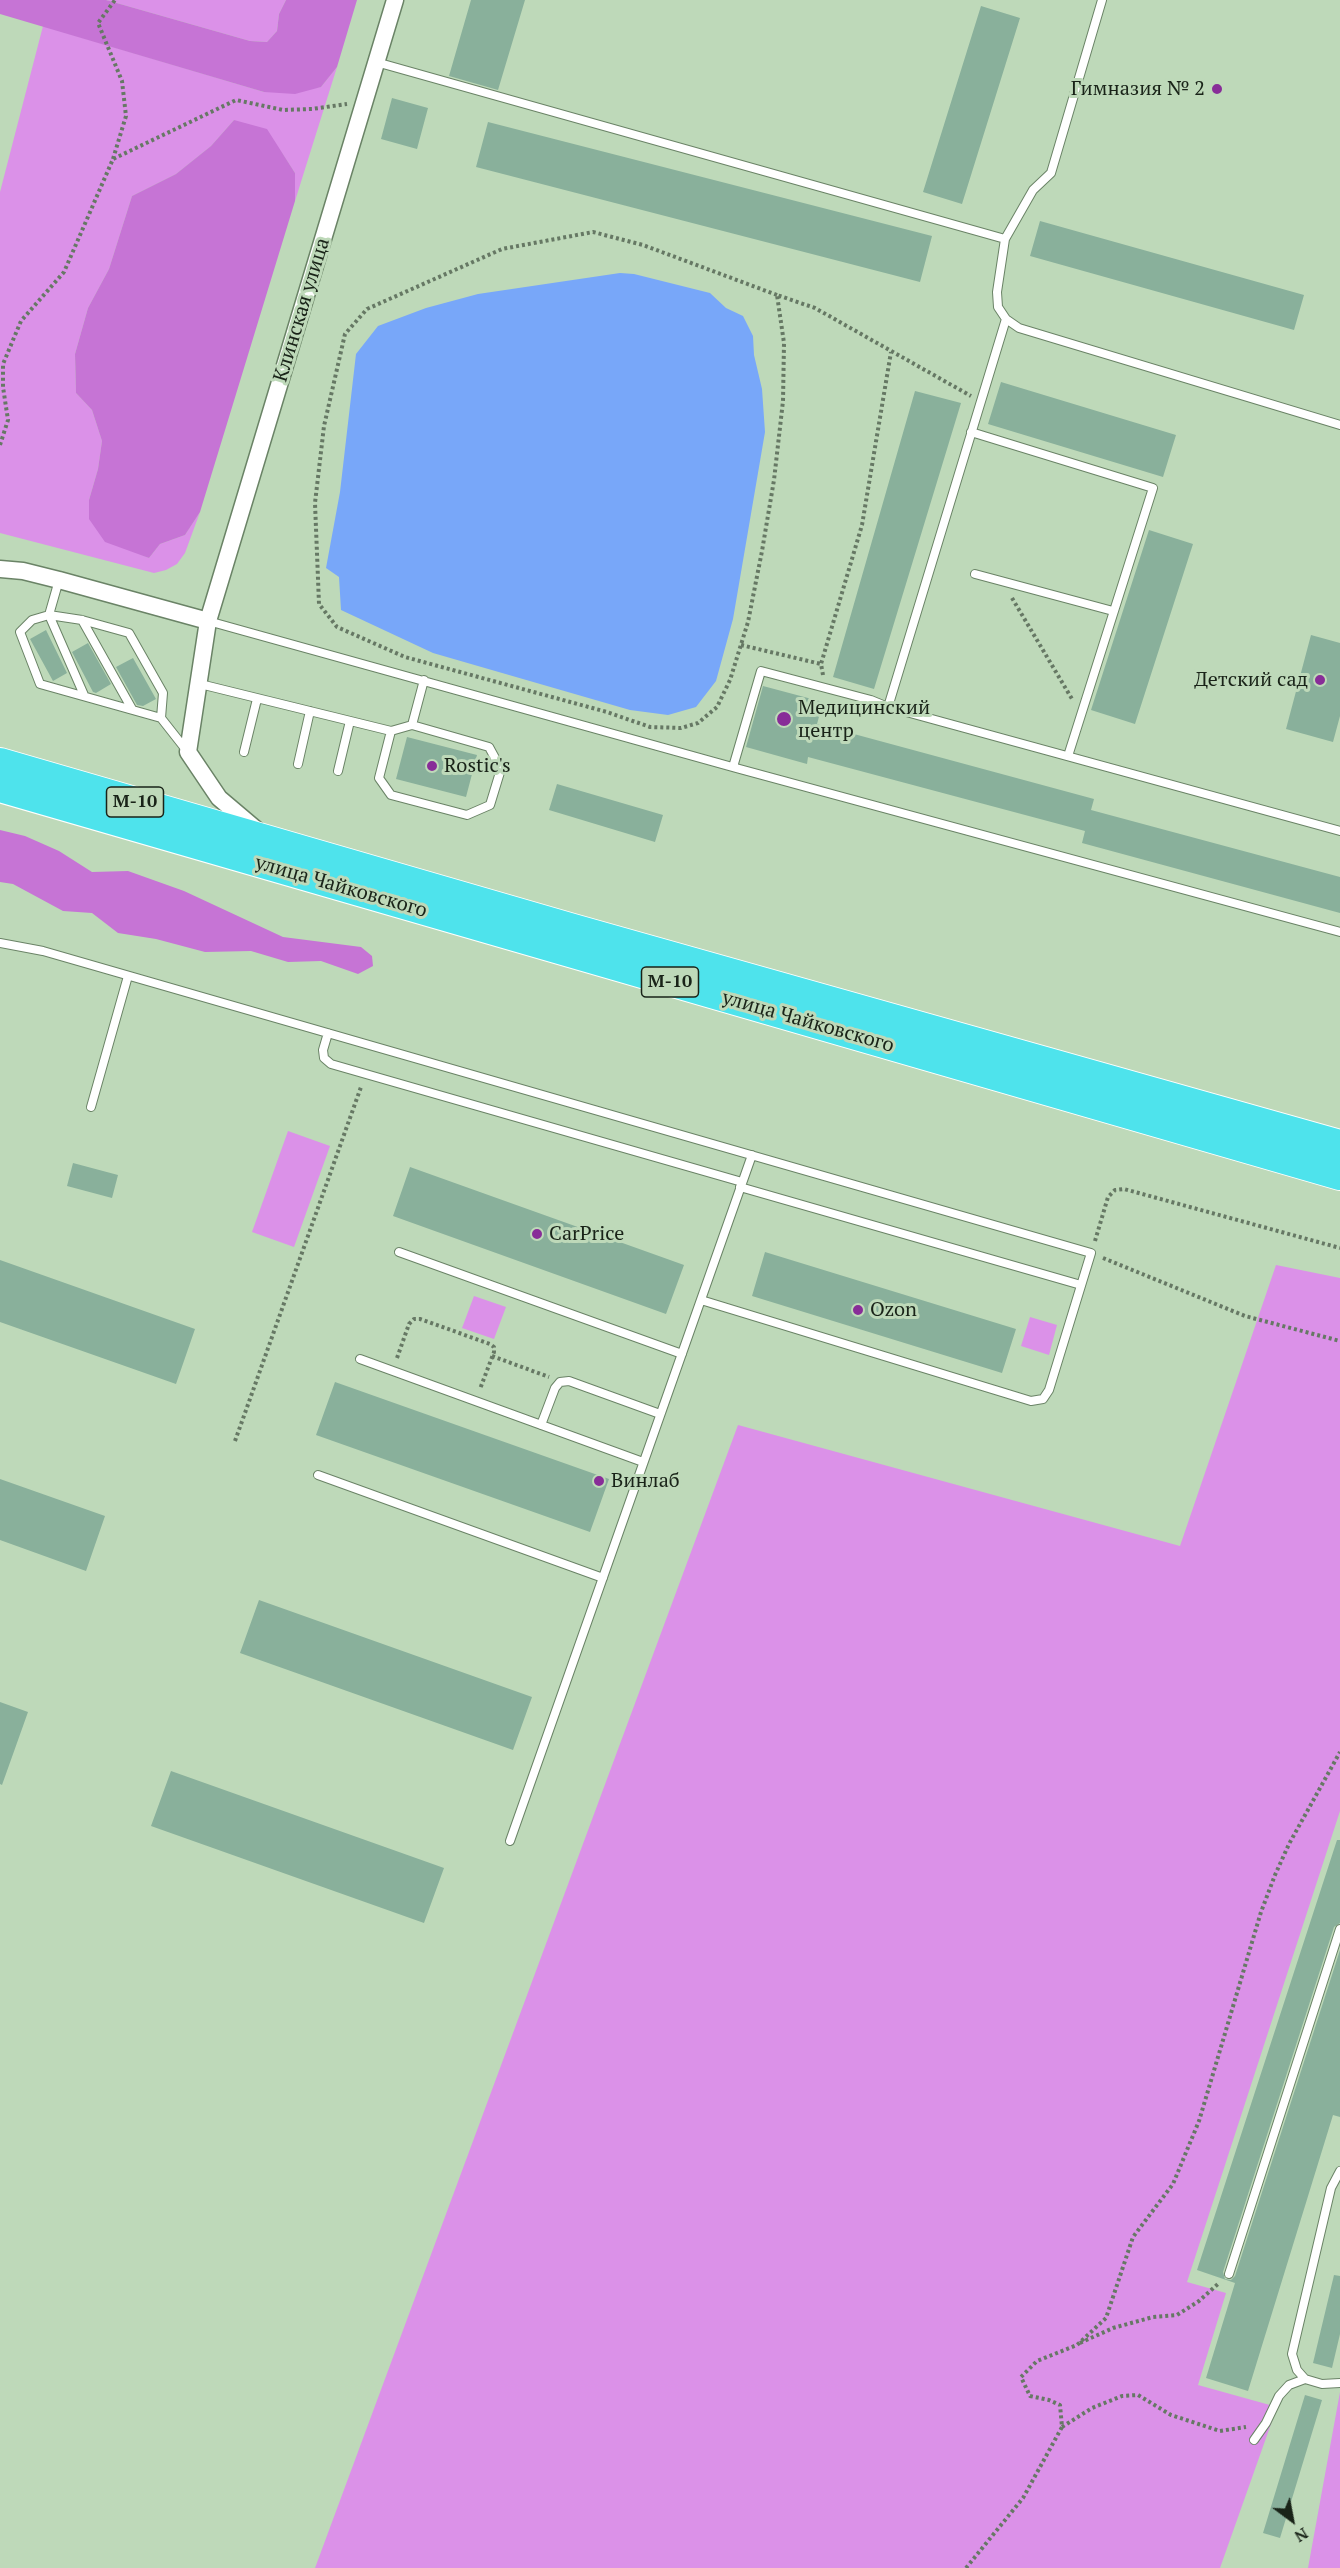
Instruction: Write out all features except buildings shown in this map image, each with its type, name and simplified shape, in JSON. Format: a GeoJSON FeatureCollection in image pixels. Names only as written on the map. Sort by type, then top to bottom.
{"type":"FeatureCollection","features":[{"type":"Feature","properties":{"kind":"highway","name":"улица Чайковского"},"geometry":{"type":"LineString","coordinates":[[0,763],[705,967],[1340,1145]]}},
{"type":"Feature","properties":{"kind":"highway","name":"улица Чайковского"},"geometry":{"type":"LineString","coordinates":[[0,787],[1340,1176]]}},
{"type":"Feature","properties":{"kind":"street","name":"Клинская улица"},"geometry":{"type":"LineString","coordinates":[[188,752],[208,621],[395,0]]}},
{"type":"Feature","properties":{"kind":"street"},"geometry":{"type":"LineString","coordinates":[[0,569],[23,571],[208,621]]}},
{"type":"Feature","properties":{"kind":"street"},"geometry":{"type":"LineString","coordinates":[[188,752],[219,798],[270,841]]}},
{"type":"Feature","properties":{"kind":"lane"},"geometry":{"type":"LineString","coordinates":[[1102,0],[1051,173],[1033,190],[1005,239],[997,292],[998,307],[1006,319],[1020,328],[1340,425]]}},
{"type":"Feature","properties":{"kind":"lane"},"geometry":{"type":"LineString","coordinates":[[376,62],[1005,239]]}},
{"type":"Feature","properties":{"kind":"lane"},"geometry":{"type":"LineString","coordinates":[[888,707],[1006,319]]}},
{"type":"Feature","properties":{"kind":"lane"},"geometry":{"type":"LineString","coordinates":[[971,432],[1153,488],[1068,756]]}},
{"type":"Feature","properties":{"kind":"lane"},"geometry":{"type":"LineString","coordinates":[[975,574],[1113,611]]}},
{"type":"Feature","properties":{"kind":"lane"},"geometry":{"type":"LineString","coordinates":[[58,580],[49,615],[84,695]]}},
{"type":"Feature","properties":{"kind":"lane"},"geometry":{"type":"LineString","coordinates":[[161,718],[163,693],[129,633],[82,620],[49,615],[32,620],[20,632],[40,684],[161,718],[188,752]]}},
{"type":"Feature","properties":{"kind":"lane"},"geometry":{"type":"LineString","coordinates":[[82,620],[132,709]]}},
{"type":"Feature","properties":{"kind":"lane"},"geometry":{"type":"LineString","coordinates":[[208,621],[1340,932]]}},
{"type":"Feature","properties":{"kind":"lane"},"geometry":{"type":"LineString","coordinates":[[733,767],[761,671],[826,687],[888,707],[1340,831]]}},
{"type":"Feature","properties":{"kind":"lane"},"geometry":{"type":"LineString","coordinates":[[412,725],[424,680]]}},
{"type":"Feature","properties":{"kind":"lane"},"geometry":{"type":"LineString","coordinates":[[200,684],[391,731],[412,725],[489,747],[501,769],[490,805],[467,815],[391,795],[379,778],[391,731]]}},
{"type":"Feature","properties":{"kind":"lane"},"geometry":{"type":"LineString","coordinates":[[244,752],[257,699]]}},
{"type":"Feature","properties":{"kind":"lane"},"geometry":{"type":"LineString","coordinates":[[298,764],[310,711]]}},
{"type":"Feature","properties":{"kind":"lane"},"geometry":{"type":"LineString","coordinates":[[338,771],[350,721]]}},
{"type":"Feature","properties":{"kind":"lane"},"geometry":{"type":"LineString","coordinates":[[0,943],[43,951],[1091,1253],[1049,1390],[1043,1399],[1030,1401],[700,1300]]}},
{"type":"Feature","properties":{"kind":"lane"},"geometry":{"type":"LineString","coordinates":[[91,1107],[128,976]]}},
{"type":"Feature","properties":{"kind":"lane"},"geometry":{"type":"LineString","coordinates":[[328,1033],[323,1050],[324,1058],[332,1064],[1082,1285]]}},
{"type":"Feature","properties":{"kind":"lane"},"geometry":{"type":"LineString","coordinates":[[510,1840],[752,1155]]}},
{"type":"Feature","properties":{"kind":"lane"},"geometry":{"type":"LineString","coordinates":[[399,1252],[681,1354]]}},
{"type":"Feature","properties":{"kind":"lane"},"geometry":{"type":"LineString","coordinates":[[360,1359],[644,1462]]}},
{"type":"Feature","properties":{"kind":"lane"},"geometry":{"type":"LineString","coordinates":[[541,1425],[555,1388],[560,1382],[569,1381],[660,1414]]}},
{"type":"Feature","properties":{"kind":"lane"},"geometry":{"type":"LineString","coordinates":[[318,1475],[603,1578]]}},
{"type":"Feature","properties":{"kind":"lane"},"geometry":{"type":"LineString","coordinates":[[1229,2274],[1340,1929]]}},
{"type":"Feature","properties":{"kind":"lane"},"geometry":{"type":"LineString","coordinates":[[1340,2171],[1331,2188],[1292,2354],[1297,2370],[1305,2379],[1322,2384],[1340,2383]]}},
{"type":"Feature","properties":{"kind":"lane"},"geometry":{"type":"LineString","coordinates":[[1254,2440],[1266,2423],[1279,2396],[1289,2385],[1305,2379]]}},
{"type":"Feature","properties":{"kind":"path"},"geometry":{"type":"LineString","coordinates":[[0,445],[8,420],[3,387],[3,364],[21,321],[64,272],[112,159],[126,116],[122,81],[98,23],[115,0]]}},
{"type":"Feature","properties":{"kind":"path"},"geometry":{"type":"LineString","coordinates":[[112,159],[236,100],[283,110],[312,109],[364,102]]}},
{"type":"Feature","properties":{"kind":"path"},"geometry":{"type":"LineString","coordinates":[[777,295],[784,343],[783,401],[774,480],[752,602],[730,680],[717,707],[698,723],[681,728],[651,727],[607,712],[405,657],[337,627],[319,604],[315,503],[324,426],[345,334],[367,309],[502,249],[593,232],[643,245],[815,308],[975,398],[980,405]]}},
{"type":"Feature","properties":{"kind":"path"},"geometry":{"type":"LineString","coordinates":[[826,687],[821,664],[862,525],[891,352]]}},
{"type":"Feature","properties":{"kind":"path"},"geometry":{"type":"LineString","coordinates":[[1002,581],[1080,713]]}},
{"type":"Feature","properties":{"kind":"path"},"geometry":{"type":"LineString","coordinates":[[741,645],[821,664]]}},
{"type":"Feature","properties":{"kind":"path"},"geometry":{"type":"LineString","coordinates":[[235,1441],[366,1074]]}},
{"type":"Feature","properties":{"kind":"path"},"geometry":{"type":"LineString","coordinates":[[1340,1248],[1124,1189],[1115,1190],[1108,1197],[1091,1253],[1245,1316],[1340,1341]]}},
{"type":"Feature","properties":{"kind":"path"},"geometry":{"type":"LineString","coordinates":[[392,1371],[409,1324],[414,1319],[420,1319],[494,1347],[476,1401]]}},
{"type":"Feature","properties":{"kind":"path"},"geometry":{"type":"LineString","coordinates":[[492,1356],[560,1382]]}},
{"type":"Feature","properties":{"kind":"path"},"geometry":{"type":"LineString","coordinates":[[1077,2345],[1106,2318],[1133,2236],[1173,2184],[1199,2121],[1261,1912],[1275,1875],[1289,1844],[1340,1752]]}},
{"type":"Feature","properties":{"kind":"path"},"geometry":{"type":"LineString","coordinates":[[1062,2427],[1060,2405],[1030,2396],[1021,2377],[1037,2361],[1113,2328],[1153,2318],[1177,2315],[1199,2301],[1229,2274]]}},
{"type":"Feature","properties":{"kind":"path"},"geometry":{"type":"LineString","coordinates":[[966,2568],[1023,2499],[1062,2427],[1092,2408],[1122,2396],[1138,2395],[1171,2415],[1220,2431],[1266,2423]]}},
{"type":"Feature","properties":{"kind":"shaded area"},"geometry":{"type":"Polygon","coordinates":[[[0,0],[106,0],[250,41],[267,42],[277,31],[279,14],[286,0],[357,0],[337,67],[321,87],[295,94],[264,92],[0,14],[0,0]]]}},
{"type":"Feature","properties":{"kind":"shaded area"},"geometry":{"type":"Polygon","coordinates":[[[106,0],[286,0],[279,14],[277,31],[267,42],[250,41],[106,0]]]}},
{"type":"Feature","properties":{"kind":"shaded area"},"geometry":{"type":"Polygon","coordinates":[[[43,26],[264,92],[321,87],[337,67],[295,201],[295,173],[282,153],[234,120],[211,146],[176,174],[132,196],[109,269],[88,308],[75,354],[76,393],[92,410],[102,441],[98,469],[89,500],[128,549],[149,558],[160,544],[185,535],[200,512],[185,553],[177,564],[154,573],[0,533],[0,192],[43,26]]]}},
{"type":"Feature","properties":{"kind":"shaded area"},"geometry":{"type":"Polygon","coordinates":[[[234,120],[267,129],[295,173],[295,201],[200,512],[185,535],[160,544],[149,558],[105,542],[89,519],[89,500],[98,469],[102,441],[92,410],[76,393],[75,354],[88,308],[109,269],[132,196],[176,174],[211,146],[234,120]]]}},
{"type":"Feature","properties":{"kind":"shaded area"},"geometry":{"type":"Polygon","coordinates":[[[0,830],[25,836],[59,851],[92,872],[128,871],[184,891],[283,937],[361,947],[372,956],[373,966],[358,974],[321,961],[288,962],[251,951],[205,952],[156,939],[118,933],[92,913],[63,911],[13,884],[0,882],[0,830]]]}},
{"type":"Feature","properties":{"kind":"shaded area"},"geometry":{"type":"Polygon","coordinates":[[[288,1131],[330,1146],[294,1247],[252,1232],[288,1131]]]}},
{"type":"Feature","properties":{"kind":"shaded area"},"geometry":{"type":"Polygon","coordinates":[[[1276,1265],[1340,1278],[1340,1811],[1187,2282],[1226,2293],[1198,2385],[1277,2407],[1220,2568],[315,2568],[738,1425],[1180,1546],[1276,1265]]]}},
{"type":"Feature","properties":{"kind":"shaded area"},"geometry":{"type":"Polygon","coordinates":[[[474,1296],[506,1307],[494,1339],[462,1328],[474,1296]]]}},
{"type":"Feature","properties":{"kind":"shaded area"},"geometry":{"type":"Polygon","coordinates":[[[1030,1317],[1057,1325],[1049,1355],[1021,1346],[1030,1317]]]}},
{"type":"Feature","properties":{"kind":"shaded area"},"geometry":{"type":"Polygon","coordinates":[[[1340,2392],[1340,2568],[1308,2568],[1340,2392]]]}},
{"type":"Feature","properties":{"kind":"water"},"geometry":{"type":"Polygon","coordinates":[[[620,273],[634,274],[710,293],[726,308],[743,316],[753,336],[754,355],[762,389],[765,432],[733,619],[716,681],[696,707],[668,715],[630,710],[433,653],[341,610],[339,577],[326,568],[340,492],[356,354],[378,326],[426,308],[478,294],[620,273]]]}},
{"type":"Feature","properties":{"kind":"place","name":"Гимназия № 2"},"geometry":{"type":"Point","coordinates":[1217,89]}},
{"type":"Feature","properties":{"kind":"place","name":"Детский сад"},"geometry":{"type":"Point","coordinates":[1320,680]}},
{"type":"Feature","properties":{"kind":"place","name":"Медицинский центр"},"geometry":{"type":"Point","coordinates":[784,719]}},
{"type":"Feature","properties":{"kind":"place","name":"Rostic's"},"geometry":{"type":"Point","coordinates":[432,766]}},
{"type":"Feature","properties":{"kind":"place","name":"CarPrice"},"geometry":{"type":"Point","coordinates":[537,1234]}},
{"type":"Feature","properties":{"kind":"place","name":"Ozon"},"geometry":{"type":"Point","coordinates":[858,1310]}},
{"type":"Feature","properties":{"kind":"place","name":"Винлаб"},"geometry":{"type":"Point","coordinates":[599,1481]}}]}
